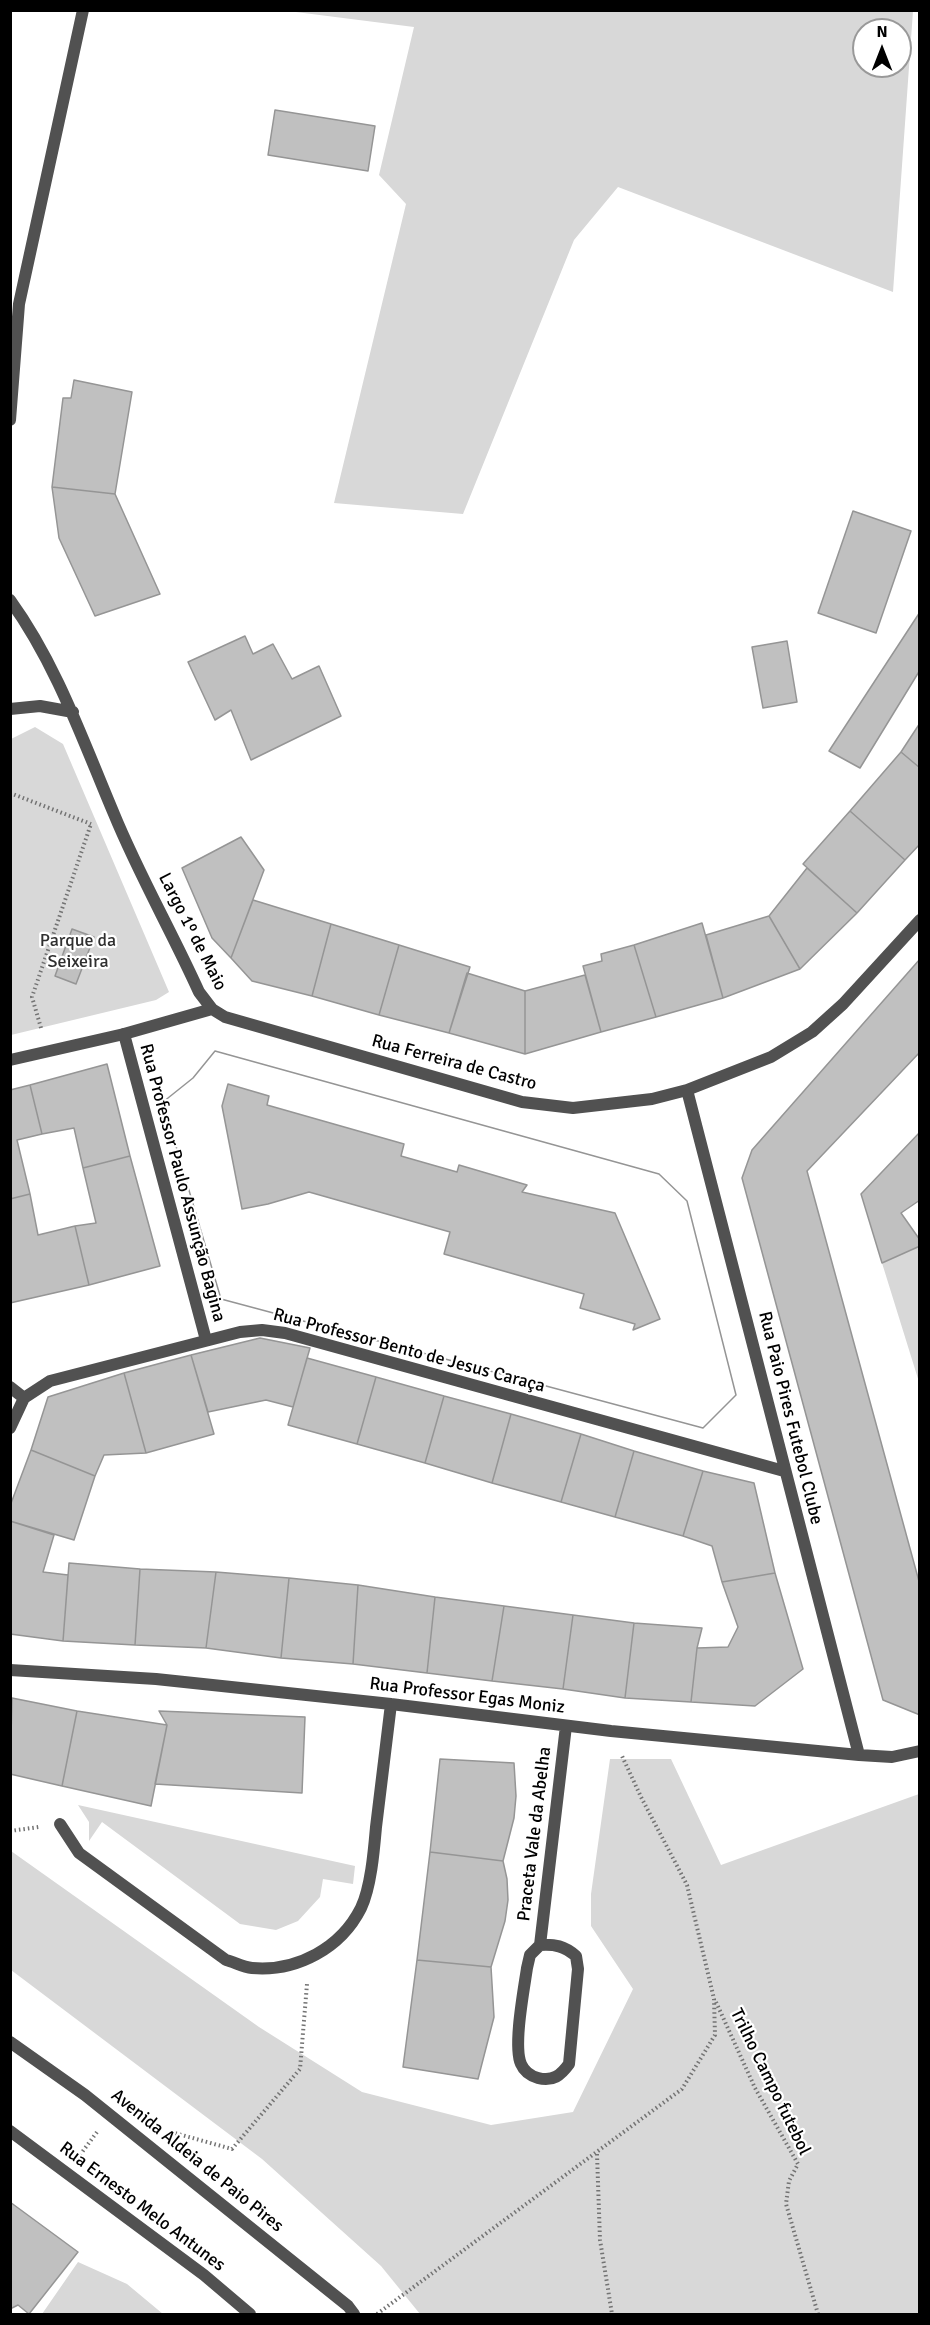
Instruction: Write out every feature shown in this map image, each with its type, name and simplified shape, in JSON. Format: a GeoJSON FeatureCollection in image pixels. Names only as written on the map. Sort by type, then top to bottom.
{"type":"FeatureCollection","features":[{"type":"Feature","properties":{"kind":"street"},"geometry":{"type":"LineString","coordinates":[[10,420],[19,304],[83,10]]}},
{"type":"Feature","properties":{"kind":"street","name":"Largo 1º de Maio"},"geometry":{"type":"LineString","coordinates":[[10,600],[46,658],[73,712],[115,817],[199,992],[212,1010],[124,1034],[10,1060]]}},
{"type":"Feature","properties":{"kind":"street"},"geometry":{"type":"LineString","coordinates":[[10,709],[40,706],[73,712]]}},
{"type":"Feature","properties":{"kind":"street","name":"Rua Ferreira de Castro"},"geometry":{"type":"LineString","coordinates":[[212,1010],[244,1024],[522,1102],[573,1108],[641,1100],[687,1090],[771,1057],[812,1032],[843,1004],[920,920]]}},
{"type":"Feature","properties":{"kind":"street","name":"Rua Professor Paulo Assunção Bagina"},"geometry":{"type":"LineString","coordinates":[[124,1034],[206,1340]]}},
{"type":"Feature","properties":{"kind":"street","name":"Rua Paio Pires Futebol Clube"},"geometry":{"type":"LineString","coordinates":[[687,1090],[859,1755]]}},
{"type":"Feature","properties":{"kind":"street","name":"Rua Professor Bento de Jesus Caraça"},"geometry":{"type":"LineString","coordinates":[[24,1398],[50,1381],[206,1340],[240,1332],[262,1330],[285,1333],[784,1471]]}},
{"type":"Feature","properties":{"kind":"street"},"geometry":{"type":"LineString","coordinates":[[10,1387],[24,1398],[10,1428]]}},
{"type":"Feature","properties":{"kind":"street","name":"Rua Professor Egas Moniz"},"geometry":{"type":"LineString","coordinates":[[10,1670],[156,1679],[611,1731],[859,1755],[892,1757],[920,1751]]}},
{"type":"Feature","properties":{"kind":"street"},"geometry":{"type":"LineString","coordinates":[[60,1824],[79,1853],[226,1960],[251,1968],[281,1966],[309,1959],[330,1947],[345,1932],[362,1906],[373,1859],[390,1704]]}},
{"type":"Feature","properties":{"kind":"street","name":"Praceta Vale da Abelha"},"geometry":{"type":"LineString","coordinates":[[540,1946],[554,1944],[566,1948],[576,1956],[578,1969],[569,2064],[560,2076],[545,2080],[531,2076],[521,2065],[518,2048],[527,1968],[530,1955],[540,1946],[566,1726]]}},
{"type":"Feature","properties":{"kind":"street","name":"Avenida Aldeia de Paio Pires"},"geometry":{"type":"LineString","coordinates":[[10,2042],[110,2115],[348,2306],[354,2314]]}},
{"type":"Feature","properties":{"kind":"street","name":"Rua Ernesto Melo Antunes"},"geometry":{"type":"LineString","coordinates":[[10,2132],[204,2275],[250,2314]]}},
{"type":"Feature","properties":{"kind":"path"},"geometry":{"type":"LineString","coordinates":[[10,793],[91,824],[115,817]]}},
{"type":"Feature","properties":{"kind":"path"},"geometry":{"type":"LineString","coordinates":[[47,1052],[32,997],[91,824]]}},
{"type":"Feature","properties":{"kind":"path"},"geometry":{"type":"LineString","coordinates":[[377,2314],[682,2089],[715,2035],[714,1999],[687,1885],[641,1797],[611,1731]]}},
{"type":"Feature","properties":{"kind":"path"},"geometry":{"type":"LineString","coordinates":[[165,2130],[232,2149],[300,2069],[309,1959]]}},
{"type":"Feature","properties":{"kind":"path","name":"Trilho Campo futebol"},"geometry":{"type":"LineString","coordinates":[[714,1999],[755,2088],[798,2164],[789,2181],[786,2204],[818,2314]]}},
{"type":"Feature","properties":{"kind":"path"},"geometry":{"type":"LineString","coordinates":[[66,2172],[110,2115]]}},
{"type":"Feature","properties":{"kind":"path"},"geometry":{"type":"LineString","coordinates":[[597,2153],[600,2240],[612,2314]]}},
{"type":"Feature","properties":{"kind":"green space"},"geometry":{"type":"Polygon","coordinates":[[[288,11],[913,11],[912,25],[912,18],[852,18],[852,78],[908,78],[893,292],[618,187],[574,240],[463,514],[334,503],[406,204],[379,175],[414,27],[288,11]]]}},
{"type":"Feature","properties":{"kind":"green space","name":"Parque da Seixeira"},"geometry":{"type":"Polygon","coordinates":[[[35,727],[63,744],[169,992],[156,1000],[11,1035],[11,739],[35,727]]]}},
{"type":"Feature","properties":{"kind":"green space"},"geometry":{"type":"Polygon","coordinates":[[[919,1246],[919,1382],[882,1263],[919,1246]]]}},
{"type":"Feature","properties":{"kind":"green space"},"geometry":{"type":"Polygon","coordinates":[[[610,1759],[671,1759],[721,1865],[919,1794],[919,2314],[420,2314],[381,2266],[262,2159],[11,1970],[11,1851],[259,2027],[362,2092],[491,2125],[573,2112],[633,1989],[591,1926],[591,1894],[610,1759]]]}},
{"type":"Feature","properties":{"kind":"green space"},"geometry":{"type":"Polygon","coordinates":[[[78,1805],[355,1866],[353,1884],[323,1879],[320,1897],[298,1921],[276,1930],[240,1924],[102,1822],[89,1841],[89,1822],[78,1805]]]}},
{"type":"Feature","properties":{"kind":"green space"},"geometry":{"type":"Polygon","coordinates":[[[78,2262],[127,2284],[163,2314],[42,2314],[78,2262]]]}},
{"type":"Feature","properties":{"kind":"building"},"geometry":{"type":"Polygon","coordinates":[[[275,110],[375,126],[368,171],[268,155],[275,110]]]}},
{"type":"Feature","properties":{"kind":"building"},"geometry":{"type":"Polygon","coordinates":[[[74,380],[132,392],[115,494],[52,487],[63,398],[71,398],[74,380]]]}},
{"type":"Feature","properties":{"kind":"building"},"geometry":{"type":"Polygon","coordinates":[[[52,487],[115,494],[160,594],[95,616],[59,538],[52,487]]]}},
{"type":"Feature","properties":{"kind":"building"},"geometry":{"type":"Polygon","coordinates":[[[853,511],[911,531],[876,633],[818,613],[853,511]]]}},
{"type":"Feature","properties":{"kind":"building"},"geometry":{"type":"Polygon","coordinates":[[[920,612],[920,670],[860,768],[829,751],[920,612]]]}},
{"type":"Feature","properties":{"kind":"building"},"geometry":{"type":"Polygon","coordinates":[[[245,636],[253,654],[273,644],[292,679],[319,666],[341,716],[251,760],[231,710],[215,720],[188,662],[245,636]]]}},
{"type":"Feature","properties":{"kind":"building"},"geometry":{"type":"Polygon","coordinates":[[[787,641],[797,702],[763,708],[752,647],[787,641]]]}},
{"type":"Feature","properties":{"kind":"building"},"geometry":{"type":"Polygon","coordinates":[[[920,723],[920,768],[901,752],[920,723]]]}},
{"type":"Feature","properties":{"kind":"building"},"geometry":{"type":"Polygon","coordinates":[[[901,752],[920,768],[920,844],[905,860],[850,811],[901,752]]]}},
{"type":"Feature","properties":{"kind":"building"},"geometry":{"type":"Polygon","coordinates":[[[850,811],[905,860],[857,913],[803,864],[850,811]]]}},
{"type":"Feature","properties":{"kind":"building"},"geometry":{"type":"Polygon","coordinates":[[[241,837],[264,870],[231,958],[212,938],[182,868],[241,837]]]}},
{"type":"Feature","properties":{"kind":"building"},"geometry":{"type":"Polygon","coordinates":[[[807,868],[857,913],[800,969],[769,916],[807,868]]]}},
{"type":"Feature","properties":{"kind":"building"},"geometry":{"type":"Polygon","coordinates":[[[253,900],[331,924],[312,996],[252,981],[231,958],[253,900]]]}},
{"type":"Feature","properties":{"kind":"building"},"geometry":{"type":"Polygon","coordinates":[[[769,916],[800,969],[723,998],[706,935],[769,916]]]}},
{"type":"Feature","properties":{"kind":"building"},"geometry":{"type":"Polygon","coordinates":[[[702,923],[723,998],[656,1017],[634,945],[702,923]]]}},
{"type":"Feature","properties":{"kind":"building"},"geometry":{"type":"Polygon","coordinates":[[[331,924],[399,945],[379,1015],[312,996],[331,924]]]}},
{"type":"Feature","properties":{"kind":"building"},"geometry":{"type":"Polygon","coordinates":[[[72,929],[94,937],[76,984],[55,976],[72,929]]]}},
{"type":"Feature","properties":{"kind":"building"},"geometry":{"type":"Polygon","coordinates":[[[399,945],[470,967],[449,1033],[379,1015],[399,945]]]}},
{"type":"Feature","properties":{"kind":"building"},"geometry":{"type":"Polygon","coordinates":[[[634,945],[656,1017],[601,1032],[583,966],[602,961],[601,954],[634,945]]]}},
{"type":"Feature","properties":{"kind":"building"},"geometry":{"type":"Polygon","coordinates":[[[920,959],[920,1052],[807,1171],[920,1585],[920,1715],[883,1700],[742,1178],[752,1150],[920,959]]]}},
{"type":"Feature","properties":{"kind":"building"},"geometry":{"type":"Polygon","coordinates":[[[467,973],[525,991],[525,1054],[449,1033],[467,973]]]}},
{"type":"Feature","properties":{"kind":"building"},"geometry":{"type":"Polygon","coordinates":[[[585,975],[601,1032],[525,1054],[525,991],[585,975]]]}},
{"type":"Feature","properties":{"kind":"building"},"geometry":{"type":"Polygon","coordinates":[[[215,1051],[659,1174],[687,1201],[736,1395],[703,1428],[221,1299],[163,1102],[193,1078],[215,1051]],[[228,1084],[222,1106],[242,1209],[309,1192],[450,1232],[444,1254],[584,1294],[580,1308],[635,1324],[633,1330],[660,1319],[615,1213],[522,1192],[527,1185],[459,1165],[457,1172],[401,1156],[404,1144],[267,1105],[269,1096],[228,1084]]]}},
{"type":"Feature","properties":{"kind":"building"},"geometry":{"type":"Polygon","coordinates":[[[215,1051],[659,1174],[687,1201],[736,1395],[703,1428],[221,1299],[163,1102],[193,1078],[215,1051]]]}},
{"type":"Feature","properties":{"kind":"building"},"geometry":{"type":"Polygon","coordinates":[[[107,1064],[130,1156],[83,1168],[74,1128],[42,1134],[30,1085],[107,1064]]]}},
{"type":"Feature","properties":{"kind":"building"},"geometry":{"type":"Polygon","coordinates":[[[30,1085],[42,1134],[17,1140],[30,1194],[10,1199],[10,1090],[30,1085]]]}},
{"type":"Feature","properties":{"kind":"building"},"geometry":{"type":"Polygon","coordinates":[[[920,1132],[920,1200],[901,1213],[920,1240],[920,1246],[882,1263],[861,1194],[920,1132]]]}},
{"type":"Feature","properties":{"kind":"building"},"geometry":{"type":"Polygon","coordinates":[[[130,1156],[160,1266],[89,1285],[75,1226],[96,1223],[83,1168],[130,1156]]]}},
{"type":"Feature","properties":{"kind":"building"},"geometry":{"type":"Polygon","coordinates":[[[30,1194],[38,1235],[75,1226],[89,1285],[10,1303],[10,1199],[30,1194]]]}},
{"type":"Feature","properties":{"kind":"building"},"geometry":{"type":"Polygon","coordinates":[[[260,1338],[310,1348],[293,1407],[266,1400],[208,1412],[191,1355],[260,1338]]]}},
{"type":"Feature","properties":{"kind":"building"},"geometry":{"type":"Polygon","coordinates":[[[191,1355],[214,1434],[146,1453],[124,1373],[191,1355]]]}},
{"type":"Feature","properties":{"kind":"building"},"geometry":{"type":"Polygon","coordinates":[[[307,1358],[376,1377],[357,1444],[288,1425],[307,1358]]]}},
{"type":"Feature","properties":{"kind":"building"},"geometry":{"type":"Polygon","coordinates":[[[124,1373],[146,1453],[104,1455],[95,1476],[31,1450],[48,1397],[124,1373]]]}},
{"type":"Feature","properties":{"kind":"building"},"geometry":{"type":"Polygon","coordinates":[[[376,1377],[444,1396],[425,1463],[357,1444],[376,1377]]]}},
{"type":"Feature","properties":{"kind":"building"},"geometry":{"type":"Polygon","coordinates":[[[444,1396],[511,1414],[492,1483],[425,1463],[444,1396]]]}},
{"type":"Feature","properties":{"kind":"building"},"geometry":{"type":"Polygon","coordinates":[[[511,1414],[581,1434],[561,1502],[492,1483],[511,1414]]]}},
{"type":"Feature","properties":{"kind":"building"},"geometry":{"type":"Polygon","coordinates":[[[581,1434],[634,1451],[615,1517],[561,1502],[581,1434]]]}},
{"type":"Feature","properties":{"kind":"building"},"geometry":{"type":"Polygon","coordinates":[[[31,1450],[95,1476],[74,1540],[10,1521],[10,1506],[31,1450]]]}},
{"type":"Feature","properties":{"kind":"building"},"geometry":{"type":"Polygon","coordinates":[[[634,1451],[703,1471],[683,1536],[615,1517],[634,1451]]]}},
{"type":"Feature","properties":{"kind":"building"},"geometry":{"type":"Polygon","coordinates":[[[703,1471],[754,1483],[775,1573],[722,1582],[712,1546],[683,1536],[703,1471]]]}},
{"type":"Feature","properties":{"kind":"building"},"geometry":{"type":"Polygon","coordinates":[[[10,1521],[54,1535],[43,1572],[68,1575],[63,1641],[10,1634],[10,1521]]]}},
{"type":"Feature","properties":{"kind":"building"},"geometry":{"type":"Polygon","coordinates":[[[69,1563],[140,1569],[135,1645],[63,1641],[69,1563]]]}},
{"type":"Feature","properties":{"kind":"building"},"geometry":{"type":"Polygon","coordinates":[[[140,1569],[216,1572],[206,1648],[135,1645],[140,1569]]]}},
{"type":"Feature","properties":{"kind":"building"},"geometry":{"type":"Polygon","coordinates":[[[216,1572],[289,1578],[281,1658],[206,1648],[216,1572]]]}},
{"type":"Feature","properties":{"kind":"building"},"geometry":{"type":"Polygon","coordinates":[[[775,1573],[803,1669],[755,1706],[691,1702],[697,1648],[728,1647],[738,1627],[722,1582],[775,1573]]]}},
{"type":"Feature","properties":{"kind":"building"},"geometry":{"type":"Polygon","coordinates":[[[289,1578],[358,1585],[353,1664],[281,1658],[289,1578]]]}},
{"type":"Feature","properties":{"kind":"building"},"geometry":{"type":"Polygon","coordinates":[[[358,1585],[435,1597],[427,1673],[353,1664],[358,1585]]]}},
{"type":"Feature","properties":{"kind":"building"},"geometry":{"type":"Polygon","coordinates":[[[435,1597],[504,1606],[492,1681],[427,1673],[435,1597]]]}},
{"type":"Feature","properties":{"kind":"building"},"geometry":{"type":"Polygon","coordinates":[[[504,1606],[573,1615],[563,1689],[492,1681],[504,1606]]]}},
{"type":"Feature","properties":{"kind":"building"},"geometry":{"type":"Polygon","coordinates":[[[573,1615],[634,1623],[625,1698],[563,1689],[573,1615]]]}},
{"type":"Feature","properties":{"kind":"building"},"geometry":{"type":"Polygon","coordinates":[[[634,1623],[702,1628],[697,1648],[691,1702],[625,1698],[634,1623]]]}},
{"type":"Feature","properties":{"kind":"building"},"geometry":{"type":"Polygon","coordinates":[[[12,1698],[77,1711],[62,1786],[10,1774],[12,1698]]]}},
{"type":"Feature","properties":{"kind":"building"},"geometry":{"type":"Polygon","coordinates":[[[77,1711],[167,1725],[151,1806],[62,1786],[77,1711]]]}},
{"type":"Feature","properties":{"kind":"building"},"geometry":{"type":"Polygon","coordinates":[[[159,1711],[305,1717],[302,1793],[155,1784],[167,1725],[159,1711]]]}},
{"type":"Feature","properties":{"kind":"building"},"geometry":{"type":"Polygon","coordinates":[[[440,1759],[514,1763],[516,1796],[514,1818],[503,1861],[430,1852],[440,1759]]]}},
{"type":"Feature","properties":{"kind":"building"},"geometry":{"type":"Polygon","coordinates":[[[430,1852],[503,1861],[508,1900],[505,1921],[491,1967],[417,1960],[430,1852]]]}},
{"type":"Feature","properties":{"kind":"building"},"geometry":{"type":"Polygon","coordinates":[[[417,1960],[491,1967],[494,2017],[478,2079],[403,2067],[417,1960]]]}},
{"type":"Feature","properties":{"kind":"building"},"geometry":{"type":"Polygon","coordinates":[[[10,2202],[78,2252],[29,2314],[18,2305],[10,2309],[10,2202]]]}}]}
